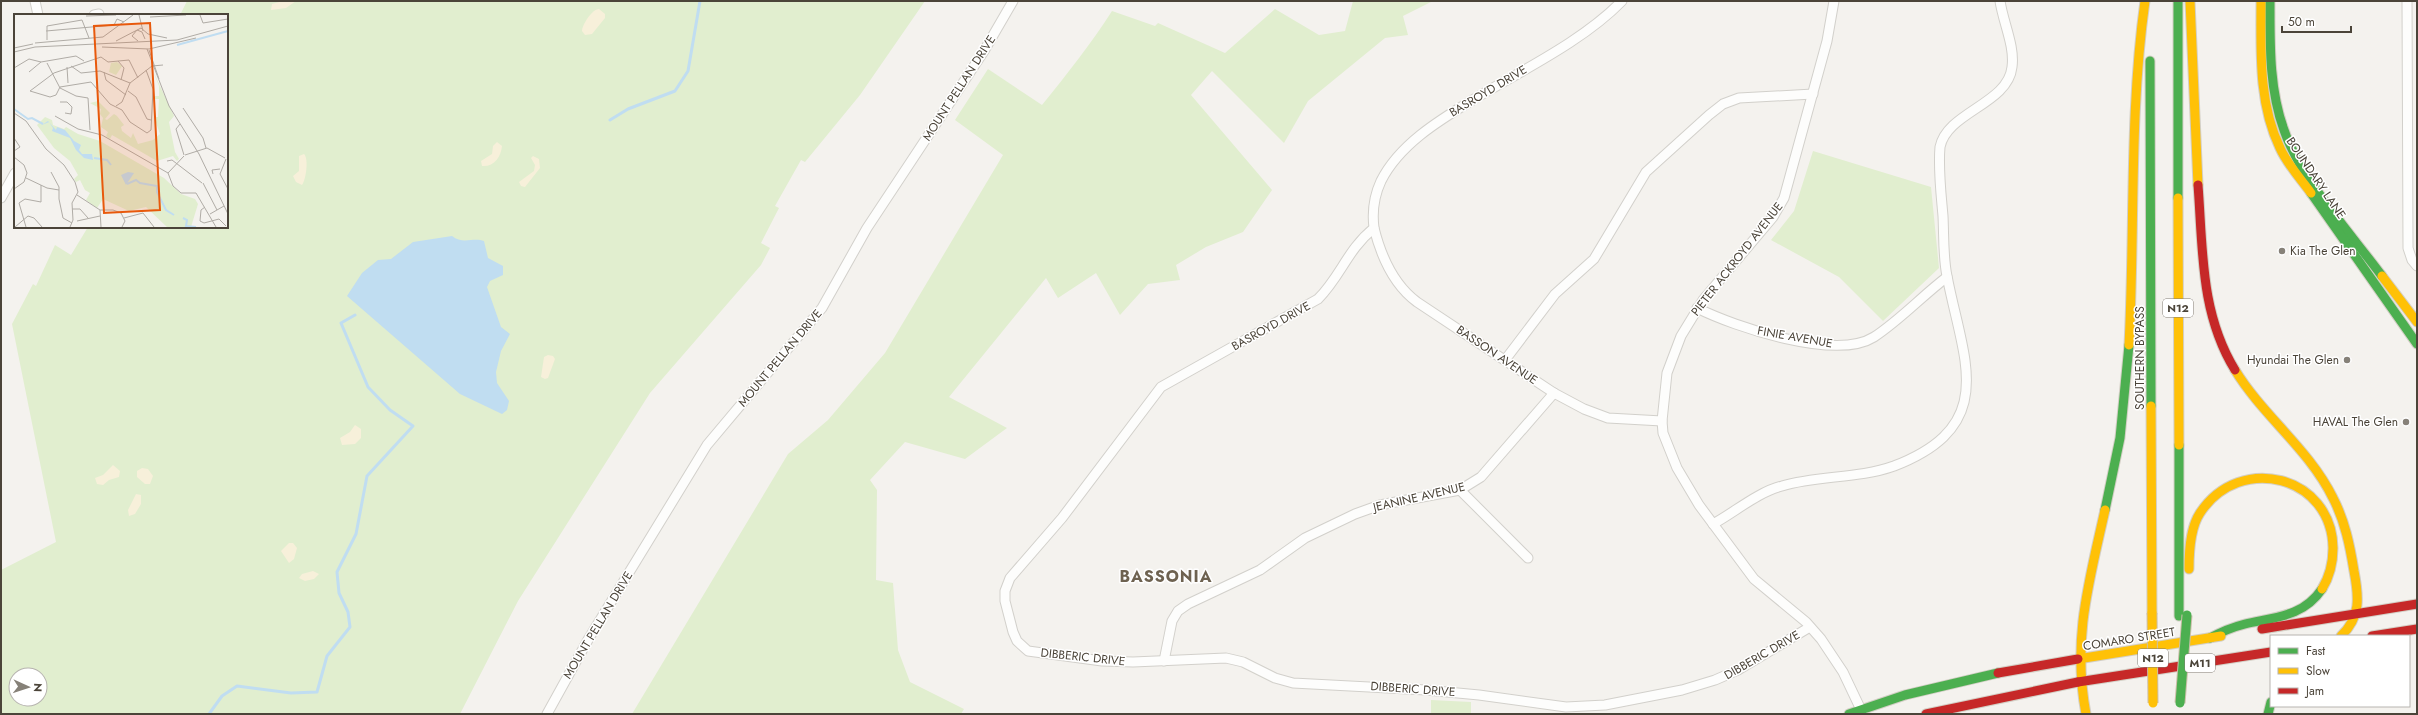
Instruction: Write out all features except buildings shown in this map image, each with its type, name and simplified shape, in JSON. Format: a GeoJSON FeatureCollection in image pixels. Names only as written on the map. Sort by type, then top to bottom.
{"type":"FeatureCollection","features":[{"type":"Feature","properties":{"kind":"main road"},"geometry":{"type":"LineString","coordinates":[[2086,714],[2078,682],[2078,659],[2086,596],[2110,488],[2124,404],[2133,258],[2140,44],[2145,1]]}},
{"type":"Feature","properties":{"kind":"main road","name":"SOUTHERN BYPASS"},"geometry":{"type":"LineString","coordinates":[[2148,1],[2153,714]]}},
{"type":"Feature","properties":{"kind":"main road","name":"N12"},"geometry":{"type":"LineString","coordinates":[[2178,1],[2183,615],[2180,714]]}},
{"type":"Feature","properties":{"kind":"main road"},"geometry":{"type":"LineString","coordinates":[[2190,1],[2191,75],[2200,223],[2205,284],[2213,322],[2228,361],[2246,390],[2311,465],[2333,497],[2349,544],[2358,613],[2351,626],[2342,635]]}},
{"type":"Feature","properties":{"kind":"main road","name":"BOUNDARY LANE"},"geometry":{"type":"LineString","coordinates":[[2261,1],[2262,79],[2265,103],[2276,139],[2298,176],[2417,344]]}},
{"type":"Feature","properties":{"kind":"main road","name":"BOUNDARY LANE"},"geometry":{"type":"LineString","coordinates":[[2270,1],[2273,92],[2278,118],[2289,147],[2304,171],[2417,322]]}},
{"type":"Feature","properties":{"kind":"main road"},"geometry":{"type":"LineString","coordinates":[[2401,322],[2410,313]]}},
{"type":"Feature","properties":{"kind":"main road"},"geometry":{"type":"LineString","coordinates":[[2183,615],[2192,535],[2200,514],[2210,499],[2234,483],[2263,477],[2290,482],[2313,498],[2326,515],[2334,546],[2332,564],[2320,591],[2308,604],[2295,612],[2230,628],[2210,638]]}},
{"type":"Feature","properties":{"kind":"main road","name":"COMARO STREET"},"geometry":{"type":"LineString","coordinates":[[1850,714],[1862,712],[1938,687],[2017,669],[2417,604]]}},
{"type":"Feature","properties":{"kind":"main road"},"geometry":{"type":"LineString","coordinates":[[2378,635],[2417,629]]}},
{"type":"Feature","properties":{"kind":"main road","name":"M11"},"geometry":{"type":"LineString","coordinates":[[1926,714],[2078,682],[2270,652]]}},
{"type":"Feature","properties":{"kind":"street"},"geometry":{"type":"LineString","coordinates":[[35,1],[38,14]]}},
{"type":"Feature","properties":{"kind":"street","name":"MOUNT PELLAN DRIVE"},"geometry":{"type":"LineString","coordinates":[[547,714],[589,638],[707,445],[822,308],[867,228],[984,51],[1013,1]]}},
{"type":"Feature","properties":{"kind":"street","name":"BASROYD DRIVE"},"geometry":{"type":"LineString","coordinates":[[1013,632],[1004,596],[1010,578],[1062,518],[1161,387],[1311,304],[1329,287],[1356,244],[1374,228],[1373,210],[1378,188],[1387,170],[1404,151],[1440,120],[1591,29],[1622,1]]}},
{"type":"Feature","properties":{"kind":"street","name":"PIETER ACKROYD AVENUE"},"geometry":{"type":"LineString","coordinates":[[1834,1],[1830,26],[1813,94],[1784,198],[1770,220],[1697,308],[1681,336],[1670,362],[1662,421],[1665,438],[1677,468],[1688,489],[1759,584],[1810,627],[1837,662],[1862,712]]}},
{"type":"Feature","properties":{"kind":"street"},"geometry":{"type":"LineString","coordinates":[[1713,524],[1775,488],[1790,484],[1878,471],[1912,458],[1939,441],[1960,410],[1966,398],[1968,384],[1962,342],[1947,277],[1940,147],[1947,132],[1999,90],[2010,75],[2012,56],[2000,1]]}},
{"type":"Feature","properties":{"kind":"street"},"geometry":{"type":"LineString","coordinates":[[2407,1],[2408,248],[2412,260],[2417,266]]}},
{"type":"Feature","properties":{"kind":"street"},"geometry":{"type":"LineString","coordinates":[[1505,360],[1552,297],[1594,259],[1646,172],[1704,119],[1723,104],[1739,98],[1813,94]]}},
{"type":"Feature","properties":{"kind":"street"},"geometry":{"type":"LineString","coordinates":[[1,198],[14,175]]}},
{"type":"Feature","properties":{"kind":"street","name":"BASSON AVENUE"},"geometry":{"type":"LineString","coordinates":[[1374,228],[1384,257],[1402,289],[1417,302],[1554,393],[1603,417],[1662,421]]}},
{"type":"Feature","properties":{"kind":"street","name":"FINIE AVENUE"},"geometry":{"type":"LineString","coordinates":[[1697,308],[1734,325],[1754,331],[1817,344],[1848,345],[1874,337],[1947,277]]}},
{"type":"Feature","properties":{"kind":"street","name":"JEANINE AVENUE"},"geometry":{"type":"LineString","coordinates":[[1164,661],[1172,621],[1178,611],[1188,604],[1260,570],[1305,538],[1355,514],[1380,505],[1460,490],[1481,477],[1554,393]]}},
{"type":"Feature","properties":{"kind":"street"},"geometry":{"type":"LineString","coordinates":[[1460,490],[1528,558]]}},
{"type":"Feature","properties":{"kind":"street","name":"DIBBERIC DRIVE"},"geometry":{"type":"LineString","coordinates":[[1013,632],[1021,646],[1034,652],[1102,661],[1164,661],[1226,658],[1243,662],[1275,678],[1293,683],[1479,694],[1543,705],[1585,707],[1666,693],[1715,680],[1738,670],[1810,627]]}},
{"type":"Feature","properties":{"kind":"green space"},"geometry":{"type":"Polygon","coordinates":[[[187,1],[925,1],[860,95],[805,162],[801,160],[775,206],[779,208],[761,243],[770,248],[761,265],[650,393],[518,601],[460,714],[1,714],[1,570],[56,542],[12,324],[33,284],[36,286],[55,245],[71,255],[87,228],[228,228],[228,14],[180,14],[187,1]]]}},
{"type":"Feature","properties":{"kind":"green space"},"geometry":{"type":"Polygon","coordinates":[[[1353,1],[1433,1],[1403,16],[1408,35],[1385,38],[1308,101],[1284,143],[1212,71],[1191,95],[1272,190],[1243,232],[1206,247],[1176,265],[1180,280],[1148,284],[1120,315],[1096,273],[1058,298],[1046,278],[949,397],[1007,428],[965,459],[905,442],[870,480],[877,490],[876,580],[893,583],[898,650],[910,682],[964,709],[961,714],[632,714],[788,454],[828,420],[885,353],[1003,155],[955,120],[988,69],[1042,105],[1070,70],[1112,11],[1155,26],[1158,23],[1225,53],[1275,9],[1319,35],[1345,31],[1353,1]]]}},
{"type":"Feature","properties":{"kind":"green space"},"geometry":{"type":"Polygon","coordinates":[[[1813,151],[1931,187],[1939,268],[1883,321],[1839,277],[1771,240],[1794,211],[1813,151]]]}},
{"type":"Feature","properties":{"kind":"green space"},"geometry":{"type":"Polygon","coordinates":[[[1431,700],[1471,702],[1471,714],[1431,714],[1431,700]]]}},
{"type":"Feature","properties":{"kind":"sand"},"geometry":{"type":"Polygon","coordinates":[[[283,1],[296,1],[286,8],[271,10],[272,4],[283,1]]]}},
{"type":"Feature","properties":{"kind":"sand"},"geometry":{"type":"Polygon","coordinates":[[[599,9],[605,14],[605,18],[592,34],[585,35],[582,28],[591,14],[599,9]]]}},
{"type":"Feature","properties":{"kind":"sand"},"geometry":{"type":"Polygon","coordinates":[[[497,142],[502,146],[500,154],[490,165],[482,166],[481,161],[492,154],[493,146],[497,142]]]}},
{"type":"Feature","properties":{"kind":"sand"},"geometry":{"type":"Polygon","coordinates":[[[304,154],[306,157],[306,170],[305,179],[302,185],[296,182],[293,176],[299,171],[299,156],[304,154]]]}},
{"type":"Feature","properties":{"kind":"sand"},"geometry":{"type":"Polygon","coordinates":[[[533,156],[539,159],[540,168],[525,187],[521,186],[519,182],[534,171],[535,165],[531,158],[533,156]]]}},
{"type":"Feature","properties":{"kind":"sand"},"geometry":{"type":"Polygon","coordinates":[[[548,355],[553,356],[555,359],[548,378],[545,379],[541,377],[544,357],[548,355]]]}},
{"type":"Feature","properties":{"kind":"sand"},"geometry":{"type":"Polygon","coordinates":[[[355,425],[361,429],[361,438],[355,444],[342,445],[340,438],[350,432],[355,425]]]}},
{"type":"Feature","properties":{"kind":"sand"},"geometry":{"type":"Polygon","coordinates":[[[113,465],[120,471],[119,477],[109,480],[103,485],[97,484],[95,478],[103,475],[113,465]]]}},
{"type":"Feature","properties":{"kind":"sand"},"geometry":{"type":"Polygon","coordinates":[[[142,468],[148,469],[153,476],[150,484],[145,484],[137,477],[137,471],[142,468]]]}},
{"type":"Feature","properties":{"kind":"sand"},"geometry":{"type":"Polygon","coordinates":[[[136,494],[141,495],[141,504],[135,514],[129,516],[128,510],[136,494]]]}},
{"type":"Feature","properties":{"kind":"sand"},"geometry":{"type":"Polygon","coordinates":[[[289,543],[293,543],[297,548],[294,559],[289,563],[281,551],[289,543]]]}},
{"type":"Feature","properties":{"kind":"sand"},"geometry":{"type":"Polygon","coordinates":[[[313,571],[319,574],[314,579],[305,581],[299,578],[302,574],[313,571]]]}},
{"type":"Feature","properties":{"kind":"water"},"geometry":{"type":"Polygon","coordinates":[[[452,236],[460,240],[484,241],[488,258],[503,266],[503,275],[490,281],[487,287],[501,327],[510,334],[501,351],[496,372],[497,383],[509,401],[507,410],[502,414],[460,394],[347,296],[362,273],[378,260],[391,259],[413,242],[452,236]]]}},
{"type":"Feature","properties":{"kind":"waterway"},"geometry":{"type":"LineString","coordinates":[[610,120],[628,109],[675,91],[688,71],[700,1]]}},
{"type":"Feature","properties":{"kind":"waterway"},"geometry":{"type":"LineString","coordinates":[[209,714],[222,696],[237,686],[291,693],[317,692],[327,656],[350,627],[348,612],[339,593],[337,572],[356,534],[367,476],[413,426],[390,410],[368,387],[341,323],[355,315]]}},
{"type":"Feature","properties":{"kind":"traffic: fast"},"geometry":{"type":"LineString","coordinates":[[2178,1],[2178,198]]}},
{"type":"Feature","properties":{"kind":"traffic: fast"},"geometry":{"type":"LineString","coordinates":[[2270,1],[2271,66],[2275,99],[2284,130],[2302,167],[2314,186],[2382,276]]}},
{"type":"Feature","properties":{"kind":"traffic: fast"},"geometry":{"type":"LineString","coordinates":[[2150,61],[2151,406]]}},
{"type":"Feature","properties":{"kind":"traffic: fast"},"geometry":{"type":"LineString","coordinates":[[2311,193],[2417,344]]}},
{"type":"Feature","properties":{"kind":"traffic: fast"},"geometry":{"type":"LineString","coordinates":[[2105,510],[2120,438],[2129,345]]}},
{"type":"Feature","properties":{"kind":"traffic: fast"},"geometry":{"type":"LineString","coordinates":[[2179,445],[2179,616]]}},
{"type":"Feature","properties":{"kind":"traffic: fast"},"geometry":{"type":"LineString","coordinates":[[2210,638],[2245,624],[2278,617],[2297,611],[2314,598],[2322,589]]}},
{"type":"Feature","properties":{"kind":"traffic: fast"},"geometry":{"type":"LineString","coordinates":[[2180,703],[2187,615]]}},
{"type":"Feature","properties":{"kind":"traffic: fast"},"geometry":{"type":"LineString","coordinates":[[1849,714],[1905,695],[1998,673]]}},
{"type":"Feature","properties":{"kind":"traffic: fast"},"geometry":{"type":"LineString","coordinates":[[2268,714],[2270,706]]}},
{"type":"Feature","properties":{"kind":"traffic: slow"},"geometry":{"type":"LineString","coordinates":[[2129,345],[2134,129],[2140,44],[2145,1]]}},
{"type":"Feature","properties":{"kind":"traffic: slow"},"geometry":{"type":"LineString","coordinates":[[2190,1],[2198,185]]}},
{"type":"Feature","properties":{"kind":"traffic: slow"},"geometry":{"type":"LineString","coordinates":[[2261,1],[2262,76],[2268,113],[2273,131],[2283,154],[2290,166],[2311,193]]}},
{"type":"Feature","properties":{"kind":"traffic: slow"},"geometry":{"type":"LineString","coordinates":[[2178,198],[2179,445]]}},
{"type":"Feature","properties":{"kind":"traffic: slow"},"geometry":{"type":"LineString","coordinates":[[2382,276],[2417,322]]}},
{"type":"Feature","properties":{"kind":"traffic: slow"},"geometry":{"type":"LineString","coordinates":[[2235,370],[2259,403],[2312,464],[2323,480],[2341,516],[2351,552],[2357,589],[2357,606],[2355,614],[2348,629],[2342,635]]}},
{"type":"Feature","properties":{"kind":"traffic: slow"},"geometry":{"type":"LineString","coordinates":[[2151,406],[2152,613]]}},
{"type":"Feature","properties":{"kind":"traffic: slow"},"geometry":{"type":"LineString","coordinates":[[2189,569],[2190,547],[2194,526],[2200,513],[2217,494],[2238,483],[2259,478],[2281,481],[2301,489],[2317,504],[2329,523],[2333,548],[2332,559],[2329,574],[2322,589]]}},
{"type":"Feature","properties":{"kind":"traffic: slow"},"geometry":{"type":"LineString","coordinates":[[2086,714],[2082,687],[2081,661],[2084,611],[2105,510]]}},
{"type":"Feature","properties":{"kind":"traffic: slow"},"geometry":{"type":"LineString","coordinates":[[2152,613],[2153,703]]}},
{"type":"Feature","properties":{"kind":"traffic: slow"},"geometry":{"type":"LineString","coordinates":[[2078,659],[2221,636]]}},
{"type":"Feature","properties":{"kind":"traffic: jam"},"geometry":{"type":"LineString","coordinates":[[2198,185],[2205,280],[2209,303],[2215,326],[2235,370]]}},
{"type":"Feature","properties":{"kind":"traffic: jam"},"geometry":{"type":"LineString","coordinates":[[2262,629],[2417,604]]}},
{"type":"Feature","properties":{"kind":"traffic: jam"},"geometry":{"type":"LineString","coordinates":[[2378,635],[2417,629]]}},
{"type":"Feature","properties":{"kind":"traffic: jam"},"geometry":{"type":"LineString","coordinates":[[2078,682],[2270,652]]}},
{"type":"Feature","properties":{"kind":"traffic: jam"},"geometry":{"type":"LineString","coordinates":[[1998,673],[2078,659]]}},
{"type":"Feature","properties":{"kind":"traffic: jam"},"geometry":{"type":"LineString","coordinates":[[1926,714],[2078,682]]}},
{"type":"Feature","properties":{"kind":"place","name":"Kia The Glen"},"geometry":{"type":"Point","coordinates":[2282,251]}},
{"type":"Feature","properties":{"kind":"place","name":"Hyundai The Glen"},"geometry":{"type":"Point","coordinates":[2347,360]}},
{"type":"Feature","properties":{"kind":"place","name":"HAVAL The Glen"},"geometry":{"type":"Point","coordinates":[2406,422]}},
{"type":"Feature","properties":{"kind":"district","name":"BASSONIA"},"geometry":{"type":"Point","coordinates":[1166,576]}}]}
